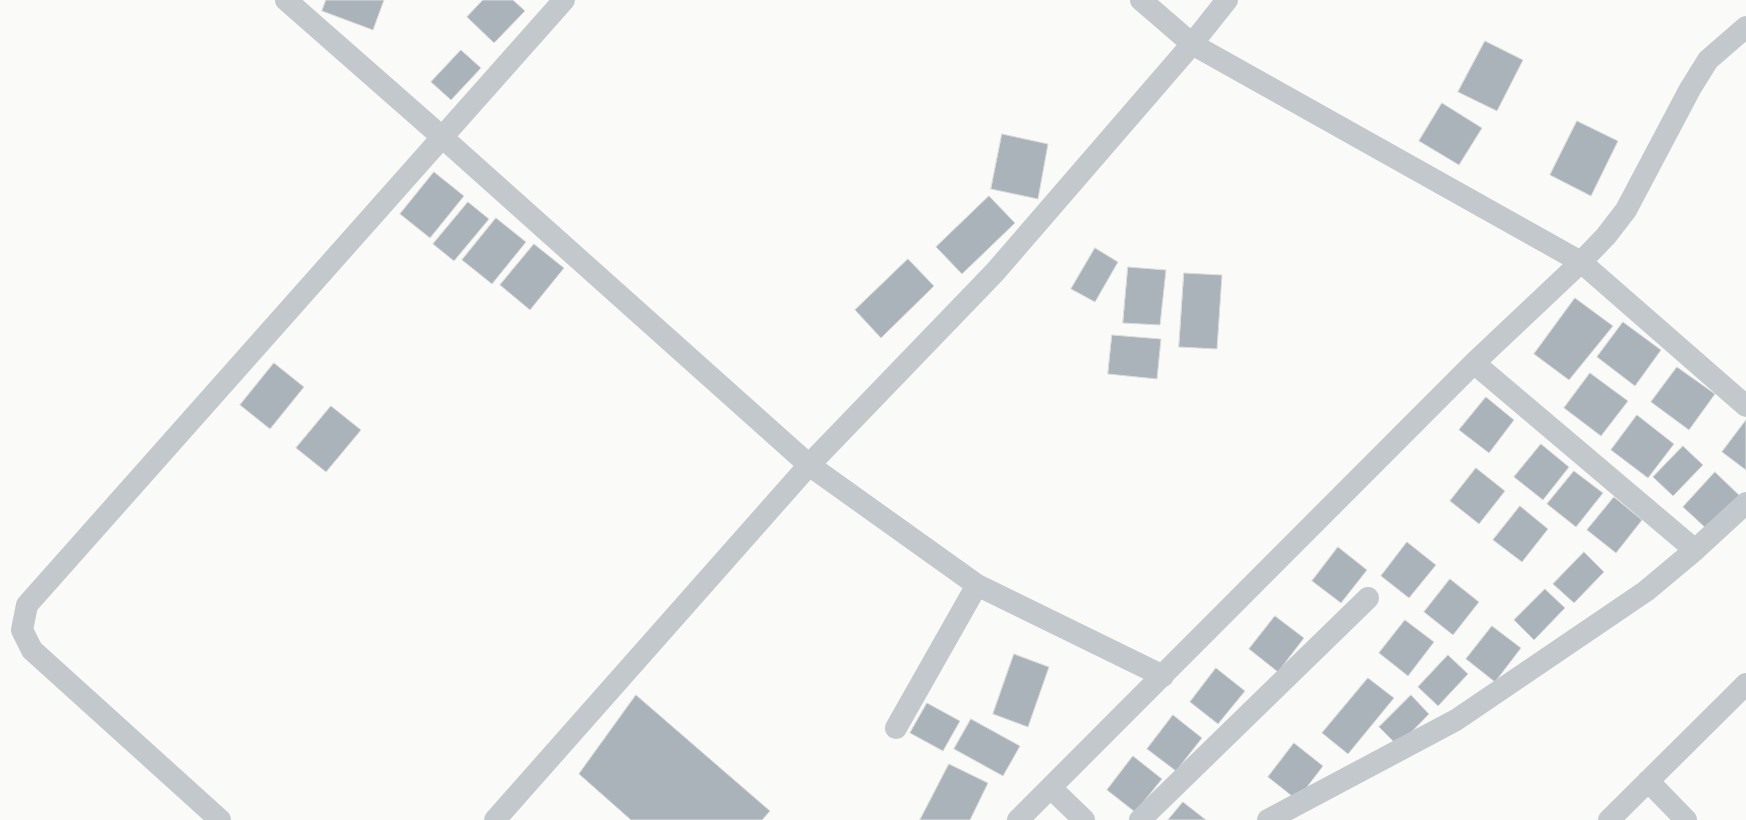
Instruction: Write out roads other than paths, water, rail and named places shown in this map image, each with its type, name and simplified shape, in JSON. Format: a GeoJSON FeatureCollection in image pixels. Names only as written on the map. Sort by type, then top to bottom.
{"type":"FeatureCollection","features":[{"type":"Feature","properties":{"kind":"street"},"geometry":{"type":"LineString","coordinates":[[286,0],[442,137],[809,465],[977,585],[1163,676]]}},
{"type":"Feature","properties":{"kind":"street"},"geometry":{"type":"LineString","coordinates":[[220,820],[32,650],[22,630],[27,605],[564,0]]}},
{"type":"Feature","properties":{"kind":"street"},"geometry":{"type":"LineString","coordinates":[[1141,0],[1192,44],[1581,262],[1746,406]]}},
{"type":"Feature","properties":{"kind":"street"},"geometry":{"type":"LineString","coordinates":[[495,820],[809,465],[995,272],[1192,44],[1227,0]]}},
{"type":"Feature","properties":{"kind":"street"},"geometry":{"type":"LineString","coordinates":[[1018,820],[1474,362],[1581,262],[1606,236],[1626,210],[1690,89],[1708,60],[1746,27]]}},
{"type":"Feature","properties":{"kind":"street"},"geometry":{"type":"LineString","coordinates":[[1474,362],[1695,550]]}},
{"type":"Feature","properties":{"kind":"street"},"geometry":{"type":"LineString","coordinates":[[1268,820],[1456,720],[1646,591],[1695,550],[1746,503]]}},
{"type":"Feature","properties":{"kind":"street"},"geometry":{"type":"LineString","coordinates":[[896,728],[977,585]]}},
{"type":"Feature","properties":{"kind":"street"},"geometry":{"type":"LineString","coordinates":[[1140,820],[1368,598]]}},
{"type":"Feature","properties":{"kind":"street"},"geometry":{"type":"LineString","coordinates":[[1609,820],[1746,684]]}},
{"type":"Feature","properties":{"kind":"street"},"geometry":{"type":"LineString","coordinates":[[1648,781],[1686,820]]}},
{"type":"Feature","properties":{"kind":"street"},"geometry":{"type":"LineString","coordinates":[[1051,788],[1084,820]]}}]}
